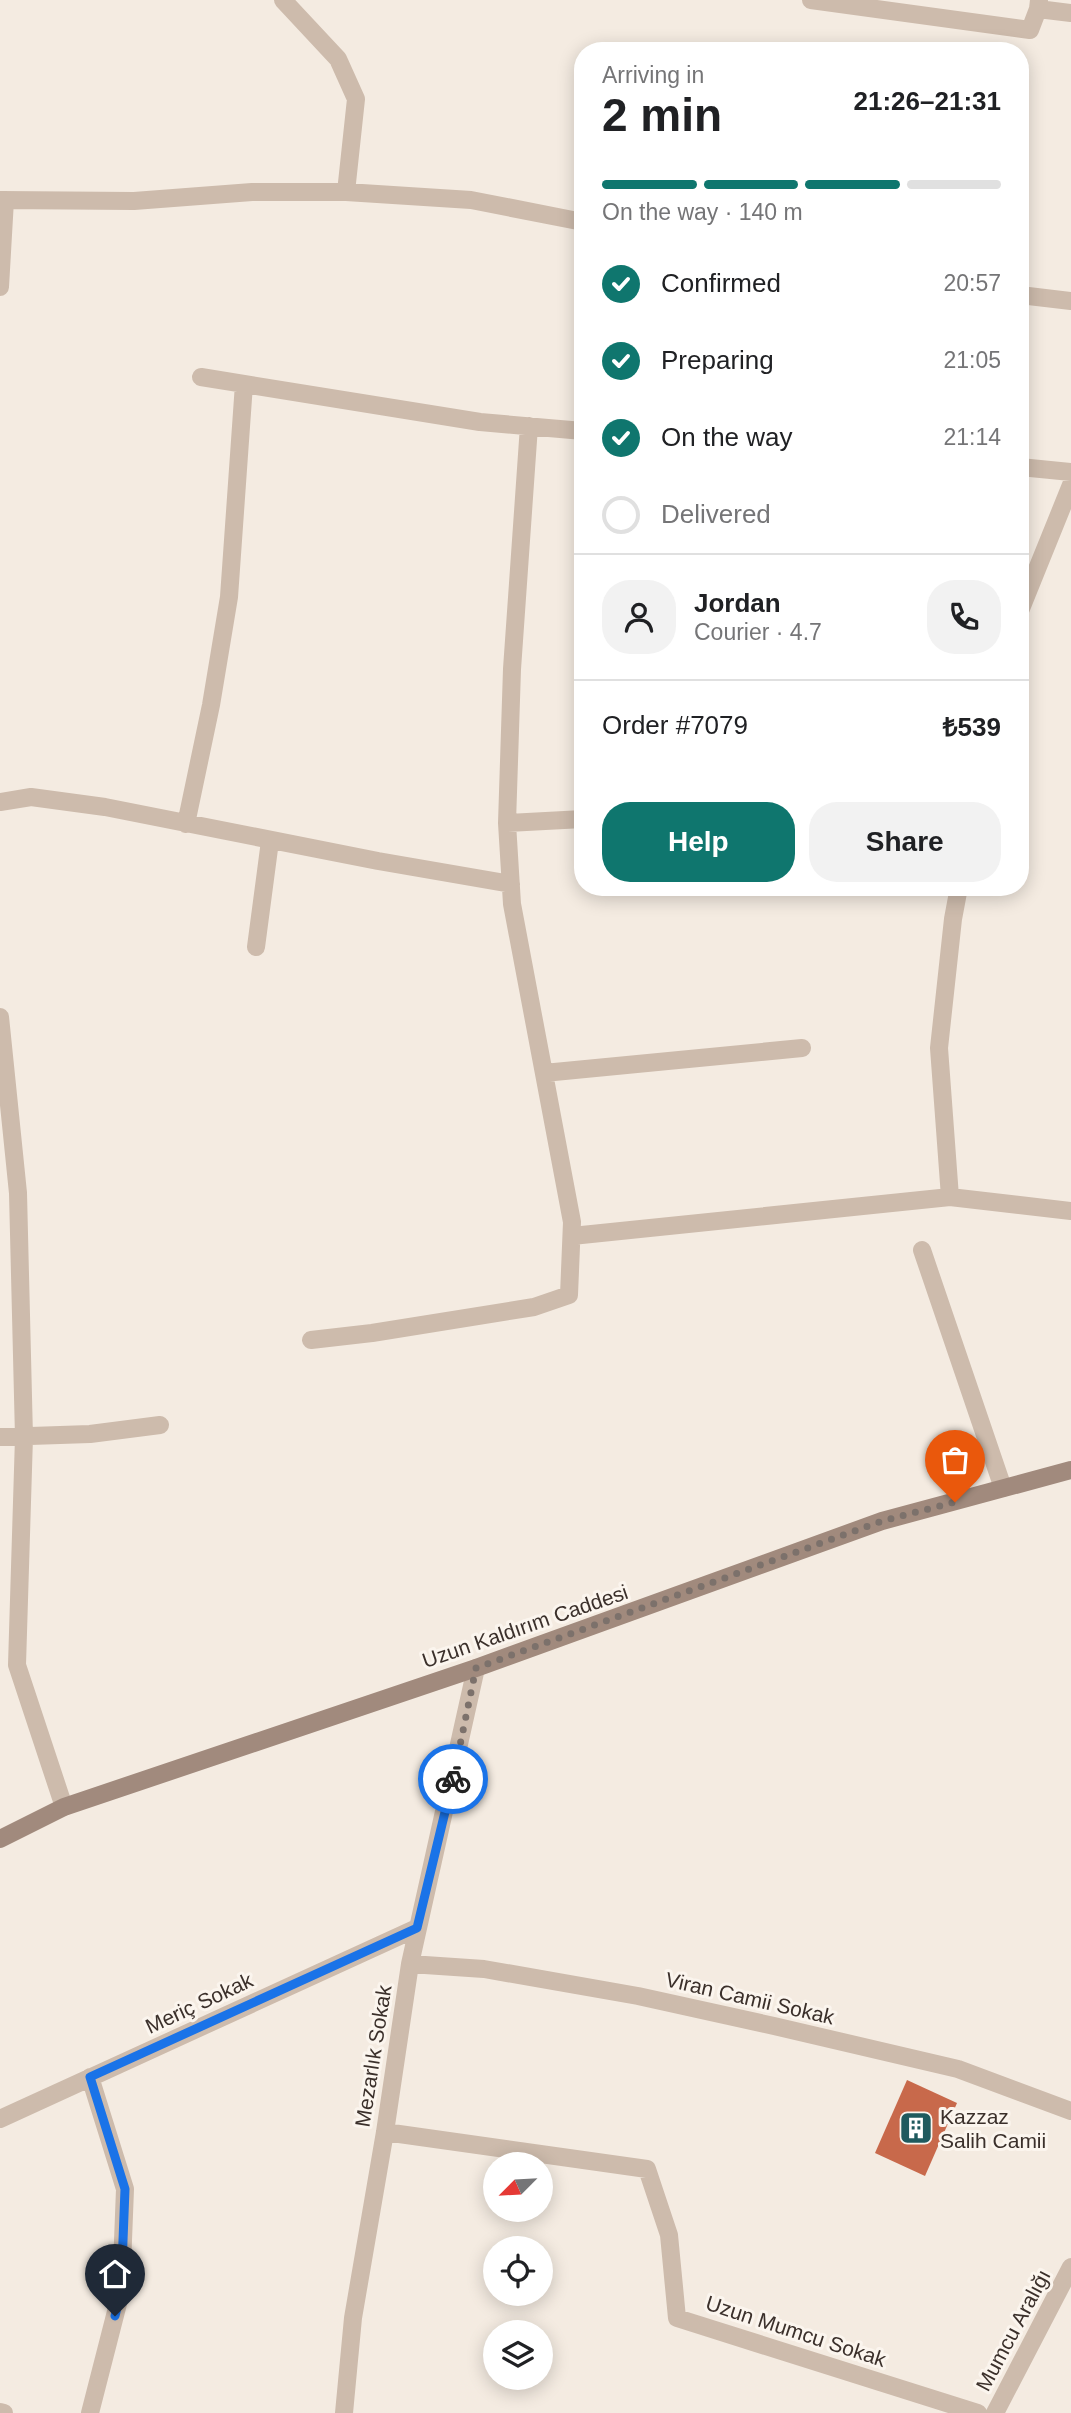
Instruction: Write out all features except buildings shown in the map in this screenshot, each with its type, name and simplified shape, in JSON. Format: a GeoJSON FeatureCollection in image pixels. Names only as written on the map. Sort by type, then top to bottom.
{"type":"FeatureCollection","features":[{"type":"Feature","properties":{"kind":"main road","name":"Uzun Kaldırım Caddesi"},"geometry":{"type":"LineString","coordinates":[[0,1839],[64,1807],[476,1668],[882,1521],[1071,1470]]}},
{"type":"Feature","properties":{"kind":"street"},"geometry":{"type":"LineString","coordinates":[[283,0],[338,59],[356,99],[346,192]]}},
{"type":"Feature","properties":{"kind":"street"},"geometry":{"type":"LineString","coordinates":[[811,0],[1030,30],[1038,4],[1071,12]]}},
{"type":"Feature","properties":{"kind":"street"},"geometry":{"type":"LineString","coordinates":[[0,287],[3,200],[134,201],[252,192],[346,192],[471,200],[574,220]]}},
{"type":"Feature","properties":{"kind":"street"},"geometry":{"type":"LineString","coordinates":[[1029,296],[1071,302]]}},
{"type":"Feature","properties":{"kind":"street"},"geometry":{"type":"LineString","coordinates":[[201,377],[480,422],[574,430]]}},
{"type":"Feature","properties":{"kind":"street"},"geometry":{"type":"LineString","coordinates":[[186,824],[211,705],[229,597],[244,384]]}},
{"type":"Feature","properties":{"kind":"street"},"geometry":{"type":"LineString","coordinates":[[311,1340],[534,1307],[569,1294],[572,1222],[512,904],[507,823],[512,669],[529,426]]}},
{"type":"Feature","properties":{"kind":"street"},"geometry":{"type":"LineString","coordinates":[[1029,468],[1071,472]]}},
{"type":"Feature","properties":{"kind":"street"},"geometry":{"type":"LineString","coordinates":[[1029,589],[1071,485]]}},
{"type":"Feature","properties":{"kind":"street"},"geometry":{"type":"LineString","coordinates":[[0,802],[31,797],[105,807],[270,841],[511,884]]}},
{"type":"Feature","properties":{"kind":"street"},"geometry":{"type":"LineString","coordinates":[[507,823],[574,820]]}},
{"type":"Feature","properties":{"kind":"street"},"geometry":{"type":"LineString","coordinates":[[256,947],[270,841]]}},
{"type":"Feature","properties":{"kind":"street"},"geometry":{"type":"LineString","coordinates":[[950,1197],[939,1048],[957,896]]}},
{"type":"Feature","properties":{"kind":"street"},"geometry":{"type":"LineString","coordinates":[[0,1017],[24,1437],[8,1667],[64,1807]]}},
{"type":"Feature","properties":{"kind":"street"},"geometry":{"type":"LineString","coordinates":[[544,1073],[802,1048]]}},
{"type":"Feature","properties":{"kind":"street"},"geometry":{"type":"LineString","coordinates":[[572,1236],[950,1197],[1071,1211]]}},
{"type":"Feature","properties":{"kind":"street"},"geometry":{"type":"LineString","coordinates":[[922,1250],[1003,1488]]}},
{"type":"Feature","properties":{"kind":"street"},"geometry":{"type":"LineString","coordinates":[[0,1437],[90,1434],[160,1425]]}},
{"type":"Feature","properties":{"kind":"street","name":"Mezarlık Sokak"},"geometry":{"type":"LineString","coordinates":[[344,2413],[352,2318],[417,1928],[476,1668]]}},
{"type":"Feature","properties":{"kind":"street","name":"Meriç Sokak"},"geometry":{"type":"LineString","coordinates":[[0,2119],[417,1928]]}},
{"type":"Feature","properties":{"kind":"street","name":"Viran Camii Sokak"},"geometry":{"type":"LineString","coordinates":[[411,1964],[484,1969],[638,1996],[775,2026],[958,2069],[1071,2111]]}},
{"type":"Feature","properties":{"kind":"street"},"geometry":{"type":"LineString","coordinates":[[90,2077],[125,2189],[121,2292],[90,2413]]}},
{"type":"Feature","properties":{"kind":"street","name":"Uzun Mumcu Sokak"},"geometry":{"type":"LineString","coordinates":[[385,2132],[647,2169],[669,2235],[677,2318],[978,2413]]}},
{"type":"Feature","properties":{"kind":"street","name":"Mumcu Aralığı"},"geometry":{"type":"LineString","coordinates":[[995,2413],[1071,2267]]}},
{"type":"Feature","properties":{"kind":"way so far"},"geometry":{"type":"LineString","coordinates":[[453,1779],[476,1668],[882,1521],[955,1502]]}},
{"type":"Feature","properties":{"kind":"place","name":"Kazzaz Salih Camii"},"geometry":{"type":"Point","coordinates":[916,2128]}},
{"type":"Feature","properties":{"kind":"route"},"geometry":{"type":"LineString","coordinates":[[115,2316],[121,2292],[125,2189],[90,2077],[417,1928],[453,1779]]}}]}
